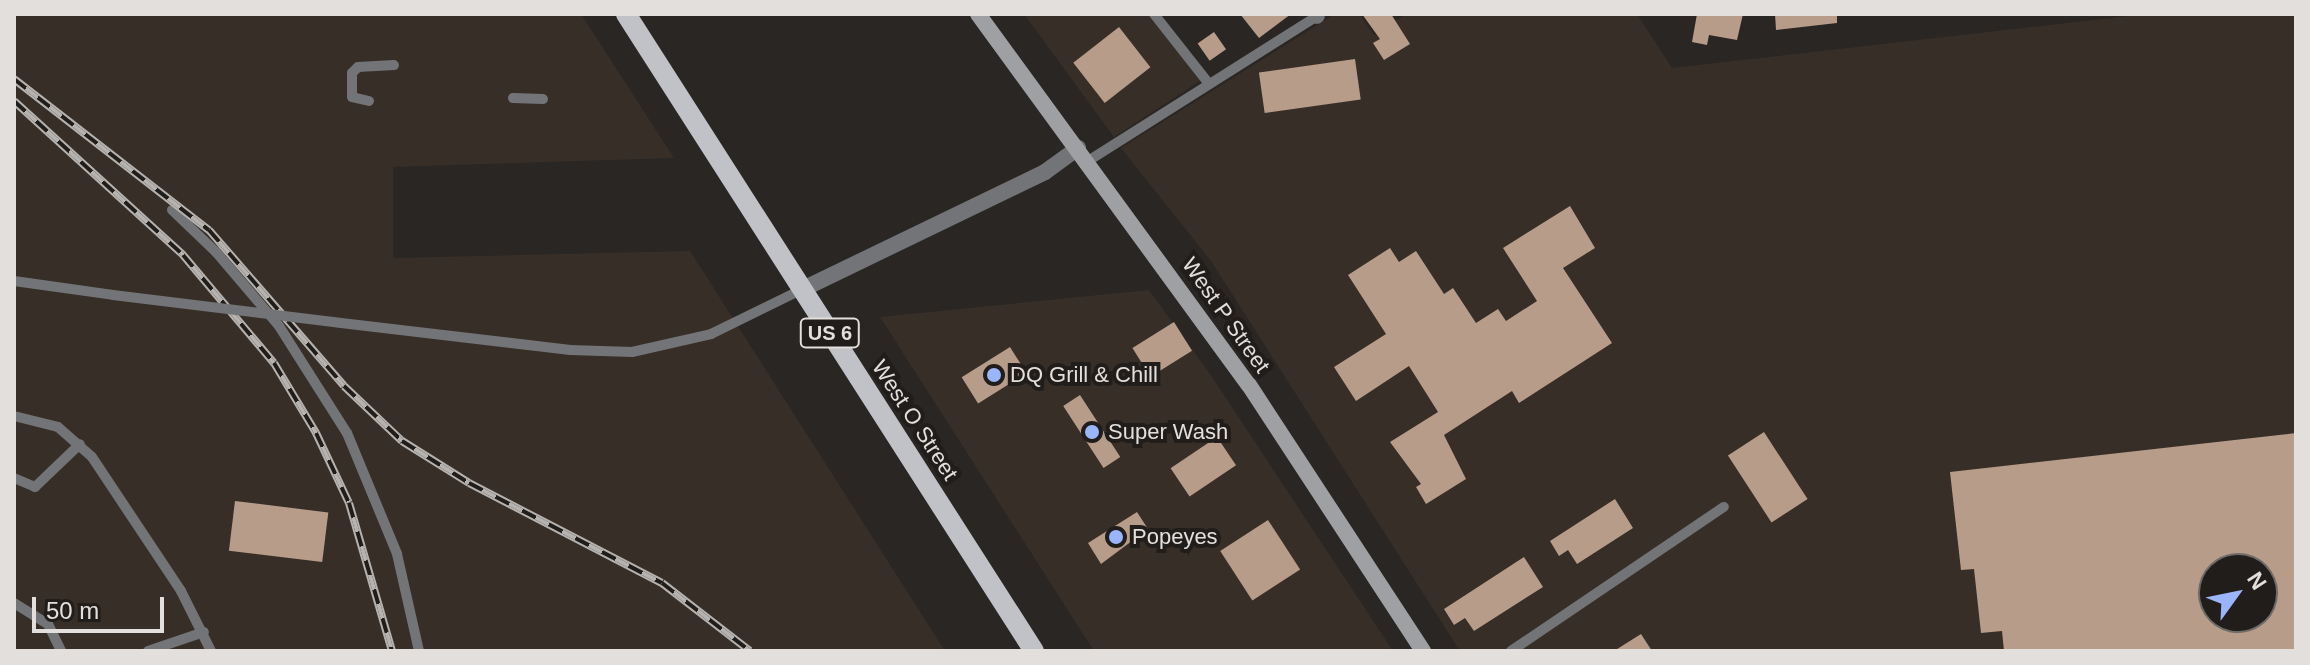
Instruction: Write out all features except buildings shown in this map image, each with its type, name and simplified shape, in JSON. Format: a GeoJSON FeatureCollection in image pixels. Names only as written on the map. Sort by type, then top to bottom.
{"type":"FeatureCollection","features":[{"type":"Feature","properties":{"kind":"main road","name":"West O Street"},"geometry":{"type":"LineString","coordinates":[[626,14],[1034,651]]}},
{"type":"Feature","properties":{"kind":"street","name":"West P Street"},"geometry":{"type":"LineString","coordinates":[[978,14],[1249,385],[1423,651]]}},
{"type":"Feature","properties":{"kind":"street"},"geometry":{"type":"LineString","coordinates":[[803,289],[1083,155]]}},
{"type":"Feature","properties":{"kind":"lane"},"geometry":{"type":"LineString","coordinates":[[1154,14],[1209,84]]}},
{"type":"Feature","properties":{"kind":"lane"},"geometry":{"type":"LineString","coordinates":[[1083,155],[1209,84],[1318,15]]}},
{"type":"Feature","properties":{"kind":"lane"},"geometry":{"type":"LineString","coordinates":[[369,101],[352,97],[352,73],[358,67],[394,65]]}},
{"type":"Feature","properties":{"kind":"lane"},"geometry":{"type":"LineString","coordinates":[[513,98],[543,99]]}},
{"type":"Feature","properties":{"kind":"lane"},"geometry":{"type":"LineString","coordinates":[[172,210],[216,252],[279,326],[347,433],[397,554],[419,651]]}},
{"type":"Feature","properties":{"kind":"lane"},"geometry":{"type":"LineString","coordinates":[[14,281],[570,350],[632,352],[711,334],[803,289]]}},
{"type":"Feature","properties":{"kind":"lane"},"geometry":{"type":"LineString","coordinates":[[14,416],[58,427],[80,444],[204,632],[211,651]]}},
{"type":"Feature","properties":{"kind":"lane"},"geometry":{"type":"LineString","coordinates":[[14,478],[35,487],[80,444]]}},
{"type":"Feature","properties":{"kind":"lane"},"geometry":{"type":"LineString","coordinates":[[1511,651],[1724,507]]}},
{"type":"Feature","properties":{"kind":"lane"},"geometry":{"type":"LineString","coordinates":[[14,603],[48,624],[61,651]]}},
{"type":"Feature","properties":{"kind":"lane"},"geometry":{"type":"LineString","coordinates":[[148,651],[204,632]]}},
{"type":"Feature","properties":{"kind":"shaded area"},"geometry":{"type":"Polygon","coordinates":[[[14,14],[581,14],[674,158],[393,167],[393,258],[690,251],[945,651],[14,651],[14,14]]]}},
{"type":"Feature","properties":{"kind":"shaded area"},"geometry":{"type":"Polygon","coordinates":[[[1024,14],[1150,14],[1200,81],[1114,137],[1024,14]]]}},
{"type":"Feature","properties":{"kind":"shaded area"},"geometry":{"type":"Polygon","coordinates":[[[1335,14],[1359,14],[1374,35],[1406,14],[1637,14],[1672,68],[2146,14],[2296,14],[2296,651],[1460,651],[1211,261],[1121,148],[1335,14]]]}},
{"type":"Feature","properties":{"kind":"shaded area"},"geometry":{"type":"Polygon","coordinates":[[[1149,290],[1210,374],[1393,651],[1094,651],[880,317],[1149,290]]]}},
{"type":"Feature","properties":{"kind":"railway"},"geometry":{"type":"LineString","coordinates":[[14,79],[209,230],[344,386],[402,441],[469,483],[662,583],[750,651]]}},
{"type":"Feature","properties":{"kind":"railway"},"geometry":{"type":"LineString","coordinates":[[14,101],[183,255],[274,363],[316,433],[349,503],[392,651]]}},
{"type":"Feature","properties":{"kind":"place","name":"DQ Grill & Chill"},"geometry":{"type":"Point","coordinates":[994,375]}},
{"type":"Feature","properties":{"kind":"place","name":"Super Wash"},"geometry":{"type":"Point","coordinates":[1092,432]}},
{"type":"Feature","properties":{"kind":"place","name":"Popeyes"},"geometry":{"type":"Point","coordinates":[1116,537]}}]}
